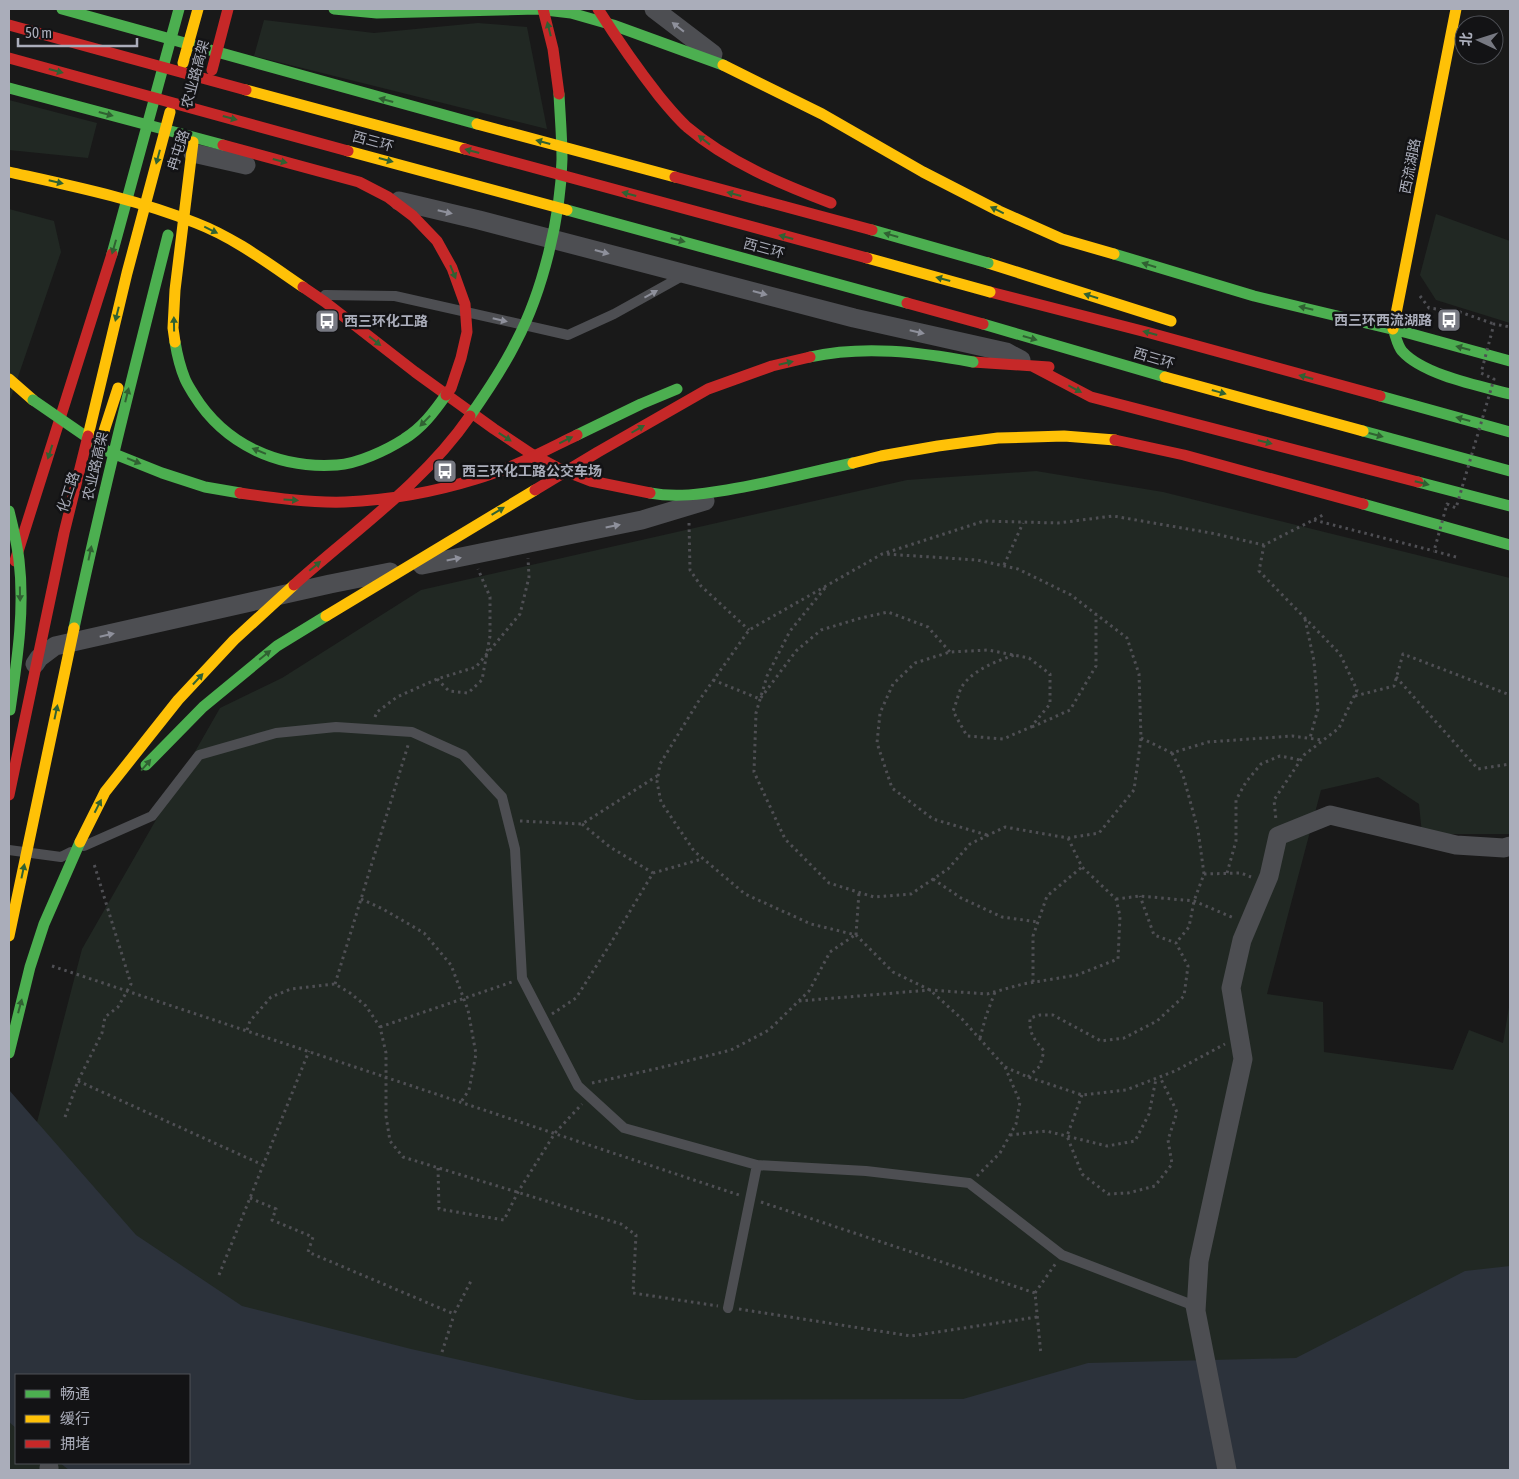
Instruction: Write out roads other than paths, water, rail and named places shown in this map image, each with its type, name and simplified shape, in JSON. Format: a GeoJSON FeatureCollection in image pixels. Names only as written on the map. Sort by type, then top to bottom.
{"type":"FeatureCollection","features":[{"type":"Feature","properties":{"kind":"main road"},"geometry":{"type":"LineString","coordinates":[[62,9],[389,100],[886,234],[988,263],[1181,326]]}},
{"type":"Feature","properties":{"kind":"main road"},"geometry":{"type":"LineString","coordinates":[[9,582],[102,287],[178,9]]}},
{"type":"Feature","properties":{"kind":"main road","name":"农业路高架"},"geometry":{"type":"LineString","coordinates":[[9,795],[62,543],[88,433],[127,273],[197,9]]}},
{"type":"Feature","properties":{"kind":"main road","name":"农业路高架"},"geometry":{"type":"LineString","coordinates":[[9,936],[93,540],[137,356],[208,97],[228,9]]}},
{"type":"Feature","properties":{"kind":"main road"},"geometry":{"type":"LineString","coordinates":[[208,97],[239,9]]}},
{"type":"Feature","properties":{"kind":"main road"},"geometry":{"type":"LineString","coordinates":[[334,9],[377,13],[536,9],[571,13],[613,24],[730,67],[822,114],[923,172],[999,211],[1062,238],[1254,296],[1393,329],[1510,361]]}},
{"type":"Feature","properties":{"kind":"main road"},"geometry":{"type":"LineString","coordinates":[[9,1053],[30,966],[44,924],[105,792],[178,700],[234,640],[312,569],[371,521],[425,470],[467,421],[487,392],[517,340],[536,295],[550,249],[560,188],[562,149],[559,89],[553,48],[543,9]]}},
{"type":"Feature","properties":{"kind":"main road"},"geometry":{"type":"LineString","coordinates":[[598,9],[628,56],[686,126],[710,145],[733,159],[800,192],[844,208]]}},
{"type":"Feature","properties":{"kind":"main road","name":"西流湖路"},"geometry":{"type":"LineString","coordinates":[[1393,329],[1456,9]]}},
{"type":"Feature","properties":{"kind":"main road","name":"西三环"},"geometry":{"type":"LineString","coordinates":[[9,24],[1510,432]]}},
{"type":"Feature","properties":{"kind":"main road","name":"西三环"},"geometry":{"type":"LineString","coordinates":[[9,58],[983,324],[1187,383],[1510,471]]}},
{"type":"Feature","properties":{"kind":"main road"},"geometry":{"type":"LineString","coordinates":[[9,88],[359,182],[388,197],[413,216],[436,241],[452,268],[465,304],[467,332],[462,358],[451,388],[426,421],[405,439],[375,455],[339,465],[306,465],[278,459],[244,445],[218,426],[203,409],[186,380],[178,358],[173,328],[175,290],[193,147]]}},
{"type":"Feature","properties":{"kind":"main road","name":"冉屯路"},"geometry":{"type":"LineString","coordinates":[[173,215],[193,147]]}},
{"type":"Feature","properties":{"kind":"main road"},"geometry":{"type":"LineString","coordinates":[[9,172],[105,193],[197,223],[239,244],[314,294],[415,372],[494,429],[530,453],[591,481],[666,496],[708,493],[757,485],[881,456],[938,446],[998,438],[1064,436],[1111,439],[1184,455],[1510,545]]}},
{"type":"Feature","properties":{"kind":"main road","name":"化工路"},"geometry":{"type":"LineString","coordinates":[[9,721],[173,215]]}},
{"type":"Feature","properties":{"kind":"main road"},"geometry":{"type":"LineString","coordinates":[[880,220],[988,263]]}},
{"type":"Feature","properties":{"kind":"main road"},"geometry":{"type":"LineString","coordinates":[[1393,329],[1401,350],[1422,364],[1442,374],[1510,394]]}},
{"type":"Feature","properties":{"kind":"main road"},"geometry":{"type":"LineString","coordinates":[[1198,334],[1265,366]]}},
{"type":"Feature","properties":{"kind":"main road"},"geometry":{"type":"LineString","coordinates":[[754,360],[821,346],[857,345],[929,354],[973,362],[1058,368]]}},
{"type":"Feature","properties":{"kind":"main road"},"geometry":{"type":"LineString","coordinates":[[140,772],[203,707],[277,646],[598,452],[708,389],[772,366],[816,356],[881,350],[929,354]]}},
{"type":"Feature","properties":{"kind":"main road"},"geometry":{"type":"LineString","coordinates":[[1032,366],[1091,397],[1510,506]]}},
{"type":"Feature","properties":{"kind":"main road"},"geometry":{"type":"LineString","coordinates":[[1113,374],[1187,383]]}},
{"type":"Feature","properties":{"kind":"main road"},"geometry":{"type":"LineString","coordinates":[[9,379],[33,400],[107,451],[162,472],[205,487],[241,494],[280,499],[335,502],[372,500],[421,493],[477,479],[522,462],[641,404],[684,386]]}},
{"type":"Feature","properties":{"kind":"main road"},"geometry":{"type":"LineString","coordinates":[[9,511],[17,547],[20,574],[18,652],[9,721]]}},
{"type":"Feature","properties":{"kind":"main road"},"geometry":{"type":"LineString","coordinates":[[58,891],[107,813]]}},
{"type":"Feature","properties":{"kind":"street"},"geometry":{"type":"LineString","coordinates":[[654,9],[730,67]]}},
{"type":"Feature","properties":{"kind":"street"},"geometry":{"type":"LineString","coordinates":[[193,147],[854,318],[1006,352],[1032,366]]}},
{"type":"Feature","properties":{"kind":"street"},"geometry":{"type":"LineString","coordinates":[[22,681],[39,658],[55,646],[330,584],[642,520],[757,485]]}},
{"type":"Feature","properties":{"kind":"street"},"geometry":{"type":"LineString","coordinates":[[1227,1470],[1195,1309],[1199,1261],[1243,1059],[1231,988],[1242,940],[1266,883],[1278,836],[1330,815],[1456,845],[1504,848],[1510,846]]}},
{"type":"Feature","properties":{"kind":"lane"},"geometry":{"type":"LineString","coordinates":[[314,294],[395,296],[568,335],[614,314],[686,274]]}},
{"type":"Feature","properties":{"kind":"lane"},"geometry":{"type":"LineString","coordinates":[[9,850],[61,857],[152,816],[199,755],[276,734],[336,727],[412,732],[463,755],[502,797],[515,849],[522,978],[578,1086],[624,1128],[756,1165],[866,1171],[970,1183],[1062,1254],[1195,1309]]}},
{"type":"Feature","properties":{"kind":"lane"},"geometry":{"type":"LineString","coordinates":[[728,1308],[756,1165]]}},
{"type":"Feature","properties":{"kind":"place","name":"西三环西流湖路"},"geometry":{"type":"Point","coordinates":[1449,320]}},
{"type":"Feature","properties":{"kind":"place","name":"西三环化工路"},"geometry":{"type":"Point","coordinates":[327,321]}},
{"type":"Feature","properties":{"kind":"place","name":"西三环化工路公交车场"},"geometry":{"type":"Point","coordinates":[445,471]}}]}
